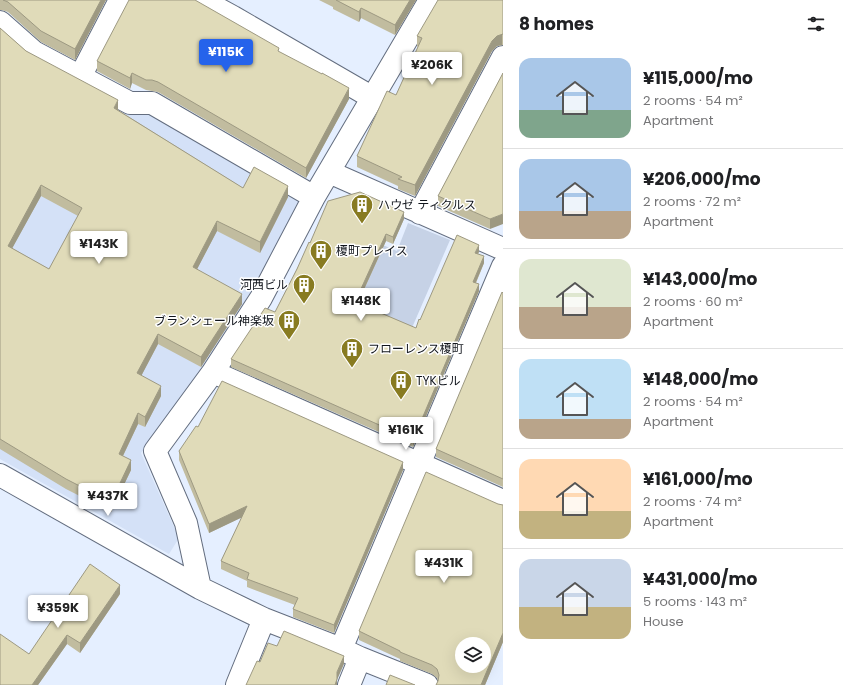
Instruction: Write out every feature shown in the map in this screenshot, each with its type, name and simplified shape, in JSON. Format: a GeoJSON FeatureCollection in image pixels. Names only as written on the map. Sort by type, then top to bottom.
{"type":"FeatureCollection","features":[{"type":"Feature","properties":{"kind":"street"},"geometry":{"type":"LineString","coordinates":[[80,77],[120,0]]}},
{"type":"Feature","properties":{"kind":"street"},"geometry":{"type":"LineString","coordinates":[[202,0],[237,8],[373,98]]}},
{"type":"Feature","properties":{"kind":"street"},"geometry":{"type":"LineString","coordinates":[[200,588],[186,523],[155,451],[213,372],[261,298],[314,197],[373,98],[424,2]]}},
{"type":"Feature","properties":{"kind":"street"},"geometry":{"type":"LineString","coordinates":[[0,22],[34,52],[130,103],[152,103],[314,197]]}},
{"type":"Feature","properties":{"kind":"street"},"geometry":{"type":"LineString","coordinates":[[420,213],[503,57]]}},
{"type":"Feature","properties":{"kind":"street"},"geometry":{"type":"LineString","coordinates":[[329,172],[503,249]]}},
{"type":"Feature","properties":{"kind":"street"},"geometry":{"type":"LineString","coordinates":[[340,649],[503,266]]}},
{"type":"Feature","properties":{"kind":"street"},"geometry":{"type":"LineString","coordinates":[[213,372],[503,502]]}},
{"type":"Feature","properties":{"kind":"street"},"geometry":{"type":"LineString","coordinates":[[0,475],[200,588],[264,619],[427,685]]}},
{"type":"Feature","properties":{"kind":"street"},"geometry":{"type":"LineString","coordinates":[[237,685],[264,619]]}},
{"type":"Feature","properties":{"kind":"street"},"geometry":{"type":"LineString","coordinates":[[349,685],[360,658]]}},
{"type":"Feature","properties":{"kind":"shaded area"},"geometry":{"type":"Polygon","coordinates":[[[0,33],[146,111],[302,200],[235,324],[141,453],[179,538],[169,554],[0,459],[0,33]]]}},
{"type":"Feature","properties":{"kind":"shaded area"},"geometry":{"type":"Polygon","coordinates":[[[408,223],[450,240],[395,367],[319,335],[364,237],[397,251],[408,223]]]}},
{"type":"Feature","properties":{"kind":"building"},"geometry":{"type":"Polygon","coordinates":[[[3,0],[101,0],[75,49],[41,31],[8,2],[3,0]]]}},
{"type":"Feature","properties":{"kind":"building"},"geometry":{"type":"Polygon","coordinates":[[[129,0],[195,0],[279,48],[278,51],[349,88],[306,168],[158,82],[146,80],[132,73],[130,78],[97,61],[129,0]]]}},
{"type":"Feature","properties":{"kind":"building"},"geometry":{"type":"Polygon","coordinates":[[[336,0],[410,0],[395,25],[361,8],[359,12],[336,0]]]}},
{"type":"Feature","properties":{"kind":"building"},"geometry":{"type":"Polygon","coordinates":[[[438,0],[503,0],[503,34],[497,36],[492,41],[415,185],[398,179],[402,177],[357,156],[387,91],[396,95],[422,38],[417,36],[438,0]]]}},
{"type":"Feature","properties":{"kind":"building"},"geometry":{"type":"Polygon","coordinates":[[[0,28],[26,51],[118,100],[114,108],[243,188],[254,167],[288,186],[260,242],[217,221],[193,267],[242,294],[201,357],[158,334],[137,373],[161,386],[145,417],[138,413],[119,454],[131,460],[111,502],[66,479],[0,439],[0,28]],[[41,185],[8,246],[49,269],[82,208],[41,185]]]}},
{"type":"Feature","properties":{"kind":"building"},"geometry":{"type":"Polygon","coordinates":[[[503,73],[503,214],[490,219],[438,196],[503,73]]]}},
{"type":"Feature","properties":{"kind":"building"},"geometry":{"type":"Polygon","coordinates":[[[360,192],[404,212],[393,237],[386,234],[355,302],[416,328],[457,235],[479,245],[475,253],[484,256],[473,282],[479,284],[413,440],[231,359],[265,308],[275,312],[309,242],[310,243],[328,201],[360,192]]]}},
{"type":"Feature","properties":{"kind":"building"},"geometry":{"type":"Polygon","coordinates":[[[502,292],[503,293],[503,479],[436,449],[502,292]]]}},
{"type":"Feature","properties":{"kind":"building"},"geometry":{"type":"Polygon","coordinates":[[[222,381],[403,462],[334,625],[293,609],[298,598],[247,579],[249,573],[221,561],[247,506],[209,524],[179,451],[196,426],[198,427],[222,381]]]}},
{"type":"Feature","properties":{"kind":"building"},"geometry":{"type":"Polygon","coordinates":[[[426,472],[503,505],[503,633],[491,661],[491,637],[455,637],[455,673],[486,673],[481,685],[436,685],[439,675],[437,669],[432,665],[359,631],[426,472]]]}},
{"type":"Feature","properties":{"kind":"building"},"geometry":{"type":"Polygon","coordinates":[[[90,564],[120,585],[80,643],[67,635],[32,685],[0,685],[0,634],[29,654],[90,564]]]}},
{"type":"Feature","properties":{"kind":"building"},"geometry":{"type":"Polygon","coordinates":[[[284,631],[344,656],[337,672],[335,685],[246,685],[257,661],[260,662],[268,643],[277,646],[284,631]]]}},
{"type":"Feature","properties":{"kind":"building"},"geometry":{"type":"Polygon","coordinates":[[[390,675],[415,685],[386,685],[390,675]]]}},
{"type":"Feature","properties":{"kind":"place","name":"ハウゼ ティクルス"},"geometry":{"type":"Point","coordinates":[362,224]}},
{"type":"Feature","properties":{"kind":"place","name":"榎町プレイス"},"geometry":{"type":"Point","coordinates":[321,270]}},
{"type":"Feature","properties":{"kind":"place","name":"河西ビル"},"geometry":{"type":"Point","coordinates":[304,304]}},
{"type":"Feature","properties":{"kind":"place","name":"ブランシェール神楽坂"},"geometry":{"type":"Point","coordinates":[289,340]}},
{"type":"Feature","properties":{"kind":"place","name":"フローレンス榎町"},"geometry":{"type":"Point","coordinates":[352,368]}},
{"type":"Feature","properties":{"kind":"place","name":"TYKビル"},"geometry":{"type":"Point","coordinates":[401,400]}}]}
